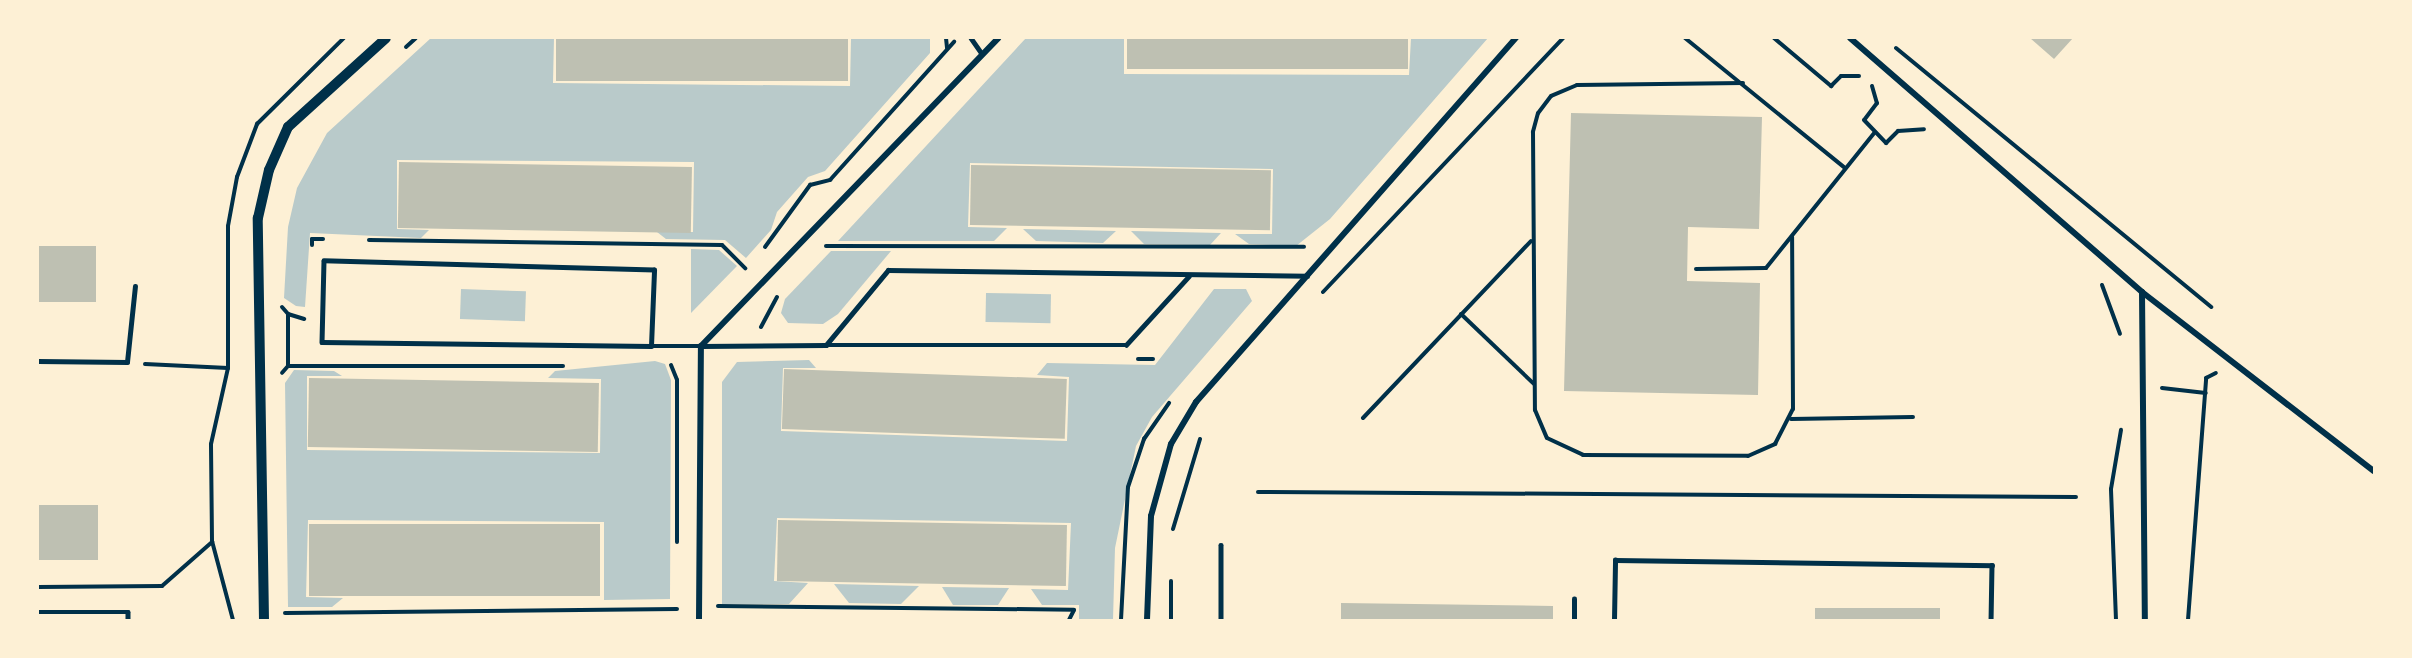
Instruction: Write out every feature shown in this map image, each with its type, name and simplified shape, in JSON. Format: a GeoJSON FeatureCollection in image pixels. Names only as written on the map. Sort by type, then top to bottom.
{"type":"FeatureCollection","features":[{"type":"Feature","properties":{"kind":"street"},"geometry":{"type":"LineString","coordinates":[[264,621],[258,218],[269,170],[288,127],[386,38]]}},
{"type":"Feature","properties":{"kind":"street"},"geometry":{"type":"LineString","coordinates":[[699,621],[701,346],[998,38]]}},
{"type":"Feature","properties":{"kind":"street"},"geometry":{"type":"LineString","coordinates":[[1147,621],[1151,516],[1171,444],[1196,402],[1310,276],[1516,38]]}},
{"type":"Feature","properties":{"kind":"street"},"geometry":{"type":"LineString","coordinates":[[1850,38],[2142,292],[2374,471]]}},
{"type":"Feature","properties":{"kind":"street"},"geometry":{"type":"LineString","coordinates":[[2142,292],[2145,621]]}},
{"type":"Feature","properties":{"kind":"lane"},"geometry":{"type":"LineString","coordinates":[[971,38],[982,54]]}},
{"type":"Feature","properties":{"kind":"lane"},"geometry":{"type":"LineString","coordinates":[[651,346],[654,270],[324,261],[322,342],[651,346],[1126,345],[1189,276]]}},
{"type":"Feature","properties":{"kind":"lane"},"geometry":{"type":"LineString","coordinates":[[826,345],[888,270],[1310,276]]}},
{"type":"Feature","properties":{"kind":"lane"},"geometry":{"type":"LineString","coordinates":[[38,361],[127,362],[135,286]]}},
{"type":"Feature","properties":{"kind":"lane"},"geometry":{"type":"LineString","coordinates":[[1221,545],[1221,621]]}},
{"type":"Feature","properties":{"kind":"lane"},"geometry":{"type":"LineString","coordinates":[[1614,621],[1614,560],[1992,565],[1991,621]]}},
{"type":"Feature","properties":{"kind":"lane"},"geometry":{"type":"LineString","coordinates":[[1574,599],[1574,621]]}},
{"type":"Feature","properties":{"kind":"lane"},"geometry":{"type":"LineString","coordinates":[[38,612],[128,612],[128,621]]}},
{"type":"Feature","properties":{"kind":"path"},"geometry":{"type":"LineString","coordinates":[[400,53],[416,38]]}},
{"type":"Feature","properties":{"kind":"path"},"geometry":{"type":"LineString","coordinates":[[946,38],[947,48]]}},
{"type":"Feature","properties":{"kind":"path"},"geometry":{"type":"LineString","coordinates":[[759,253],[810,185],[830,180],[958,38]]}},
{"type":"Feature","properties":{"kind":"path"},"geometry":{"type":"LineString","coordinates":[[1320,295],[1563,38]]}},
{"type":"Feature","properties":{"kind":"path"},"geometry":{"type":"LineString","coordinates":[[1685,38],[1845,168]]}},
{"type":"Feature","properties":{"kind":"path"},"geometry":{"type":"LineString","coordinates":[[1774,38],[1831,86],[1841,76],[1857,74],[1874,89],[1877,103],[1864,120],[1886,143],[1912,128],[1934,136]]}},
{"type":"Feature","properties":{"kind":"path"},"geometry":{"type":"LineString","coordinates":[[1892,45],[2211,307]]}},
{"type":"Feature","properties":{"kind":"path"},"geometry":{"type":"LineString","coordinates":[[1743,83],[1582,84],[1559,91],[1544,104],[1533,132],[1535,410],[1544,434],[1563,450],[1582,455],[1753,455],[1775,444],[1791,418],[1792,237]]}},
{"type":"Feature","properties":{"kind":"path"},"geometry":{"type":"LineString","coordinates":[[1696,269],[1766,268],[1875,132]]}},
{"type":"Feature","properties":{"kind":"path"},"geometry":{"type":"LineString","coordinates":[[1363,418],[1531,241]]}},
{"type":"Feature","properties":{"kind":"path"},"geometry":{"type":"LineString","coordinates":[[822,246],[1309,245]]}},
{"type":"Feature","properties":{"kind":"path"},"geometry":{"type":"LineString","coordinates":[[739,275],[752,261]]}},
{"type":"Feature","properties":{"kind":"path"},"geometry":{"type":"LineString","coordinates":[[2095,274],[2122,340]]}},
{"type":"Feature","properties":{"kind":"path"},"geometry":{"type":"LineString","coordinates":[[275,298],[288,314],[288,366],[566,366]]}},
{"type":"Feature","properties":{"kind":"path"},"geometry":{"type":"LineString","coordinates":[[1461,314],[1535,385]]}},
{"type":"Feature","properties":{"kind":"path"},"geometry":{"type":"LineString","coordinates":[[677,552],[674,370],[682,346]]}},
{"type":"Feature","properties":{"kind":"path"},"geometry":{"type":"LineString","coordinates":[[663,358],[674,370]]}},
{"type":"Feature","properties":{"kind":"path"},"geometry":{"type":"LineString","coordinates":[[1129,359],[1152,359]]}},
{"type":"Feature","properties":{"kind":"path"},"geometry":{"type":"LineString","coordinates":[[127,362],[228,368]]}},
{"type":"Feature","properties":{"kind":"path"},"geometry":{"type":"LineString","coordinates":[[2188,621],[2189,558],[2206,378],[2235,364]]}},
{"type":"Feature","properties":{"kind":"path"},"geometry":{"type":"LineString","coordinates":[[2143,386],[2206,393]]}},
{"type":"Feature","properties":{"kind":"path"},"geometry":{"type":"LineString","coordinates":[[1791,418],[1913,417]]}},
{"type":"Feature","properties":{"kind":"path"},"geometry":{"type":"LineString","coordinates":[[2116,621],[2111,489],[2123,420]]}},
{"type":"Feature","properties":{"kind":"path"},"geometry":{"type":"LineString","coordinates":[[1171,537],[1201,434]]}},
{"type":"Feature","properties":{"kind":"path"},"geometry":{"type":"LineString","coordinates":[[1258,492],[2076,497]]}},
{"type":"Feature","properties":{"kind":"path"},"geometry":{"type":"LineString","coordinates":[[38,587],[162,586],[212,542]]}},
{"type":"Feature","properties":{"kind":"path"},"geometry":{"type":"LineString","coordinates":[[1171,573],[1171,621]]}},
{"type":"Feature","properties":{"kind":"path"},"geometry":{"type":"LineString","coordinates":[[713,594],[714,614]]}},
{"type":"Feature","properties":{"kind":"path"},"geometry":{"type":"LineString","coordinates":[[677,597],[677,621]]}},
{"type":"Feature","properties":{"kind":"path"},"geometry":{"type":"LineString","coordinates":[[713,606],[1074,610],[1069,621]]}},
{"type":"Feature","properties":{"kind":"path"},"geometry":{"type":"LineString","coordinates":[[282,613],[677,609]]}},
{"type":"Feature","properties":{"kind":"shaded area"},"geometry":{"type":"Polygon","coordinates":[[[431,38],[554,38],[553,83],[850,86],[851,38],[930,38],[930,53],[825,171],[808,177],[777,212],[771,230],[746,258],[725,240],[666,239],[657,232],[693,232],[694,162],[397,160],[397,229],[429,230],[421,238],[310,233],[305,307],[296,306],[284,298],[288,227],[297,188],[327,133],[431,38]]]}},
{"type":"Feature","properties":{"kind":"shaded area"},"geometry":{"type":"Polygon","coordinates":[[[1026,38],[1124,38],[1124,74],[1409,75],[1411,38],[1488,38],[1330,219],[1296,246],[1249,244],[1235,234],[1272,234],[1273,169],[970,163],[968,227],[1007,228],[994,241],[838,241],[1026,38]]]}},
{"type":"Feature","properties":{"kind":"shaded area"},"geometry":{"type":"Polygon","coordinates":[[[1023,229],[1116,231],[1103,243],[1036,241],[1023,229]]]}},
{"type":"Feature","properties":{"kind":"shaded area"},"geometry":{"type":"Polygon","coordinates":[[[1131,231],[1221,233],[1210,245],[1144,244],[1131,231]]]}},
{"type":"Feature","properties":{"kind":"shaded area"},"geometry":{"type":"Polygon","coordinates":[[[691,249],[719,250],[737,266],[691,313],[691,249]]]}},
{"type":"Feature","properties":{"kind":"shaded area"},"geometry":{"type":"Polygon","coordinates":[[[831,251],[891,251],[838,314],[823,324],[788,323],[781,313],[785,299],[831,251]]]}},
{"type":"Feature","properties":{"kind":"shaded area"},"geometry":{"type":"Polygon","coordinates":[[[461,289],[526,291],[525,321],[460,319],[461,289]]]}},
{"type":"Feature","properties":{"kind":"shaded area"},"geometry":{"type":"Polygon","coordinates":[[[1214,289],[1246,289],[1252,301],[1152,417],[1136,446],[1115,548],[1113,620],[1079,620],[1079,605],[1042,605],[1031,589],[1068,590],[1071,523],[777,518],[774,581],[808,583],[789,604],[722,604],[722,382],[737,362],[809,360],[816,368],[783,368],[781,431],[1067,441],[1069,377],[1037,375],[1047,363],[1155,365],[1214,289]]]}},
{"type":"Feature","properties":{"kind":"shaded area"},"geometry":{"type":"Polygon","coordinates":[[[986,293],[1051,294],[1050,323],[985,322],[986,293]]]}},
{"type":"Feature","properties":{"kind":"shaded area"},"geometry":{"type":"Polygon","coordinates":[[[655,361],[665,364],[671,380],[670,599],[604,600],[604,522],[308,520],[306,597],[343,598],[332,607],[288,607],[285,383],[294,370],[334,371],[342,376],[307,376],[307,450],[600,453],[601,379],[548,378],[555,371],[655,361]]]}},
{"type":"Feature","properties":{"kind":"shaded area"},"geometry":{"type":"Polygon","coordinates":[[[834,584],[919,586],[901,604],[849,603],[834,584]]]}},
{"type":"Feature","properties":{"kind":"shaded area"},"geometry":{"type":"Polygon","coordinates":[[[942,587],[1009,588],[998,605],[953,605],[942,587]]]}},
{"type":"Feature","properties":{"kind":"building"},"geometry":{"type":"Polygon","coordinates":[[[556,38],[848,38],[848,81],[556,81],[556,38]]]}},
{"type":"Feature","properties":{"kind":"building"},"geometry":{"type":"Polygon","coordinates":[[[1127,38],[1408,38],[1408,69],[1127,69],[1127,38]]]}},
{"type":"Feature","properties":{"kind":"building"},"geometry":{"type":"Polygon","coordinates":[[[2030,38],[2073,38],[2054,59],[2030,38]]]}},
{"type":"Feature","properties":{"kind":"building"},"geometry":{"type":"Polygon","coordinates":[[[1571,113],[1762,117],[1759,229],[1688,227],[1687,281],[1760,283],[1758,395],[1564,391],[1571,113]]]}},
{"type":"Feature","properties":{"kind":"building"},"geometry":{"type":"Polygon","coordinates":[[[399,162],[692,167],[691,233],[398,228],[399,162]]]}},
{"type":"Feature","properties":{"kind":"building"},"geometry":{"type":"Polygon","coordinates":[[[971,165],[1271,170],[1270,230],[970,225],[971,165]]]}},
{"type":"Feature","properties":{"kind":"building"},"geometry":{"type":"Polygon","coordinates":[[[38,246],[96,246],[96,302],[38,302],[38,246]]]}},
{"type":"Feature","properties":{"kind":"building"},"geometry":{"type":"Polygon","coordinates":[[[784,369],[1067,379],[1065,439],[782,429],[784,369]]]}},
{"type":"Feature","properties":{"kind":"building"},"geometry":{"type":"Polygon","coordinates":[[[309,378],[599,383],[598,452],[308,447],[309,378]]]}},
{"type":"Feature","properties":{"kind":"building"},"geometry":{"type":"Polygon","coordinates":[[[38,505],[98,505],[98,560],[38,560],[38,505]]]}},
{"type":"Feature","properties":{"kind":"building"},"geometry":{"type":"Polygon","coordinates":[[[778,520],[1067,525],[1066,586],[777,581],[778,520]]]}},
{"type":"Feature","properties":{"kind":"building"},"geometry":{"type":"Polygon","coordinates":[[[309,524],[600,524],[600,596],[309,596],[309,524]]]}},
{"type":"Feature","properties":{"kind":"building"},"geometry":{"type":"Polygon","coordinates":[[[1341,603],[1553,606],[1553,620],[1341,620],[1341,603]]]}},
{"type":"Feature","properties":{"kind":"building"},"geometry":{"type":"Polygon","coordinates":[[[1815,608],[1940,608],[1940,620],[1815,620],[1815,608]]]}}]}
